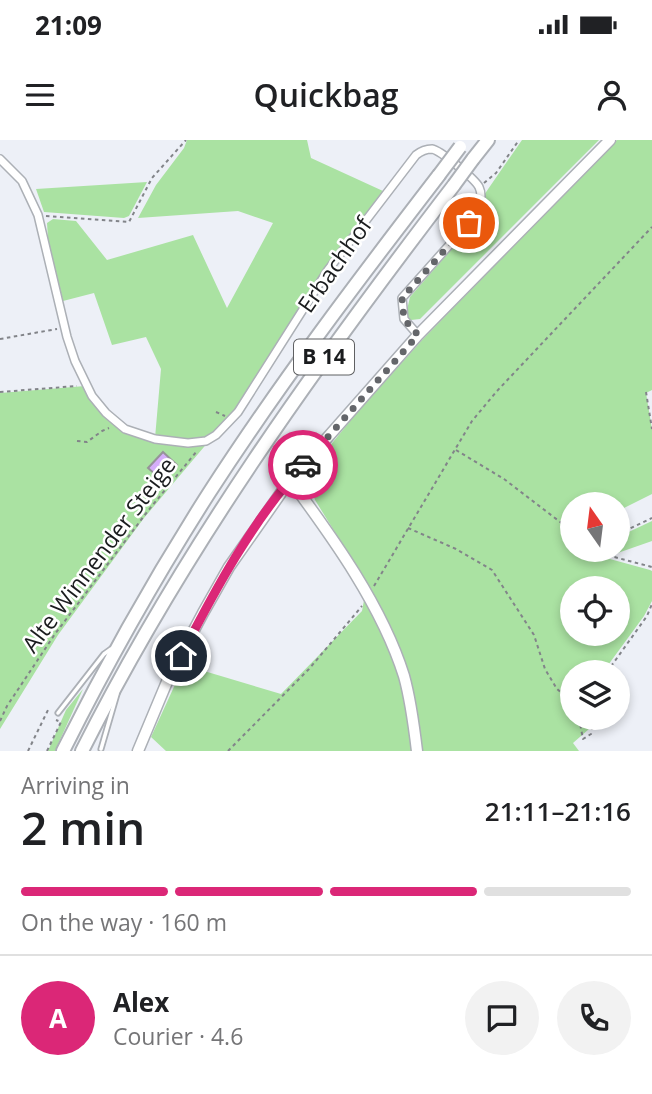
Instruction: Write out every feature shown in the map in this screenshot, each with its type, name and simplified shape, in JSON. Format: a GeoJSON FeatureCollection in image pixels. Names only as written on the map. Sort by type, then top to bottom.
{"type":"FeatureCollection","features":[{"type":"Feature","properties":{"kind":"highway","name":"B 14"},"geometry":{"type":"LineString","coordinates":[[82,751],[118,682],[203,537],[280,420],[488,140]]}},
{"type":"Feature","properties":{"kind":"highway","name":"B 14"},"geometry":{"type":"LineString","coordinates":[[63,751],[121,641],[233,458],[327,325],[463,144]]}},
{"type":"Feature","properties":{"kind":"street"},"geometry":{"type":"LineString","coordinates":[[138,751],[169,677],[203,613],[229,567],[290,480],[418,335],[610,140]]}},
{"type":"Feature","properties":{"kind":"street","name":"Erbachhof"},"geometry":{"type":"LineString","coordinates":[[199,443],[216,435],[238,412],[328,270],[416,155],[430,149],[439,152],[479,187]]}},
{"type":"Feature","properties":{"kind":"street"},"geometry":{"type":"LineString","coordinates":[[0,159],[22,181],[38,215],[65,328],[85,386],[106,413],[120,425],[155,439],[199,443]]}},
{"type":"Feature","properties":{"kind":"street"},"geometry":{"type":"LineString","coordinates":[[418,335],[404,319],[402,298],[469,223],[478,210],[479,187]]}},
{"type":"Feature","properties":{"kind":"street"},"geometry":{"type":"LineString","coordinates":[[290,480],[321,522],[384,626],[403,676],[412,712],[417,751]]}},
{"type":"Feature","properties":{"kind":"lane"},"geometry":{"type":"LineString","coordinates":[[56,713],[104,654],[121,641]]}},
{"type":"Feature","properties":{"kind":"lane"},"geometry":{"type":"LineString","coordinates":[[101,749],[116,703],[118,682]]}},
{"type":"Feature","properties":{"kind":"path"},"geometry":{"type":"LineString","coordinates":[[38,215],[129,222],[152,178],[186,140]]}},
{"type":"Feature","properties":{"kind":"path"},"geometry":{"type":"LineString","coordinates":[[479,187],[496,173],[519,140]]}},
{"type":"Feature","properties":{"kind":"path"},"geometry":{"type":"LineString","coordinates":[[228,751],[309,669],[361,609],[472,421],[496,391],[652,227]]}},
{"type":"Feature","properties":{"kind":"path"},"geometry":{"type":"LineString","coordinates":[[0,339],[65,328]]}},
{"type":"Feature","properties":{"kind":"path"},"geometry":{"type":"LineString","coordinates":[[0,393],[85,386]]}},
{"type":"Feature","properties":{"kind":"path"},"geometry":{"type":"LineString","coordinates":[[646,392],[652,429]]}},
{"type":"Feature","properties":{"kind":"path"},"geometry":{"type":"LineString","coordinates":[[77,441],[87,442],[102,431],[120,425]]}},
{"type":"Feature","properties":{"kind":"path","name":"Alte Winnender Steige"},"geometry":{"type":"LineString","coordinates":[[0,721],[55,634],[146,512],[187,466],[198,450],[199,443]]}},
{"type":"Feature","properties":{"kind":"path"},"geometry":{"type":"LineString","coordinates":[[455,449],[504,480],[560,522]]}},
{"type":"Feature","properties":{"kind":"path"},"geometry":{"type":"LineString","coordinates":[[630,528],[652,518]]}},
{"type":"Feature","properties":{"kind":"path"},"geometry":{"type":"LineString","coordinates":[[408,528],[456,549],[492,570],[534,635],[545,669],[560,692]]}},
{"type":"Feature","properties":{"kind":"path"},"geometry":{"type":"LineString","coordinates":[[630,561],[652,567]]}},
{"type":"Feature","properties":{"kind":"path"},"geometry":{"type":"LineString","coordinates":[[616,660],[647,616],[652,604]]}},
{"type":"Feature","properties":{"kind":"path"},"geometry":{"type":"LineString","coordinates":[[28,751],[48,710],[56,713]]}},
{"type":"Feature","properties":{"kind":"path"},"geometry":{"type":"LineString","coordinates":[[47,751],[61,722],[54,719]]}},
{"type":"Feature","properties":{"kind":"path"},"geometry":{"type":"LineString","coordinates":[[581,730],[583,739],[591,734],[592,730]]}},
{"type":"Feature","properties":{"kind":"green space"},"geometry":{"type":"Polygon","coordinates":[[[187,140],[307,140],[311,158],[383,191],[327,267],[236,409],[144,518],[58,635],[0,729],[0,393],[85,386],[125,429],[155,438],[161,369],[146,337],[112,345],[94,293],[63,301],[48,239],[47,223],[53,219],[76,221],[107,260],[193,235],[227,308],[273,223],[238,211],[138,218],[156,185],[187,140]]]}},
{"type":"Feature","properties":{"kind":"green space"},"geometry":{"type":"Polygon","coordinates":[[[522,140],[599,140],[420,319],[411,320],[406,314],[410,297],[476,221],[484,195],[522,140]]]}},
{"type":"Feature","properties":{"kind":"green space"},"geometry":{"type":"Polygon","coordinates":[[[617,140],[652,140],[652,390],[646,393],[652,429],[652,494],[630,505],[630,492],[560,492],[560,562],[620,562],[652,571],[652,601],[630,635],[630,576],[560,576],[560,646],[622,646],[612,660],[560,660],[560,730],[588,730],[573,743],[579,751],[166,751],[151,737],[184,665],[281,694],[362,611],[367,584],[315,500],[310,484],[315,464],[423,339],[617,140]]]}},
{"type":"Feature","properties":{"kind":"green space"},"geometry":{"type":"Polygon","coordinates":[[[147,182],[129,216],[124,218],[44,212],[36,189],[147,182]]]}},
{"type":"Feature","properties":{"kind":"green space"},"geometry":{"type":"Polygon","coordinates":[[[652,521],[652,541],[630,549],[630,531],[652,521]]]}},
{"type":"Feature","properties":{"kind":"green space"},"geometry":{"type":"Polygon","coordinates":[[[83,689],[55,751],[48,751],[66,710],[83,689]]]}},
{"type":"Feature","properties":{"kind":"building"},"geometry":{"type":"Polygon","coordinates":[[[163,452],[177,465],[163,481],[148,468],[163,452]]]}},
{"type":"Feature","properties":{"kind":"way so far"},"geometry":{"type":"LineString","coordinates":[[303,465],[418,335],[404,319],[402,298],[469,223]]}},
{"type":"Feature","properties":{"kind":"route"},"geometry":{"type":"LineString","coordinates":[[181,656],[229,567],[303,465]]}}]}
